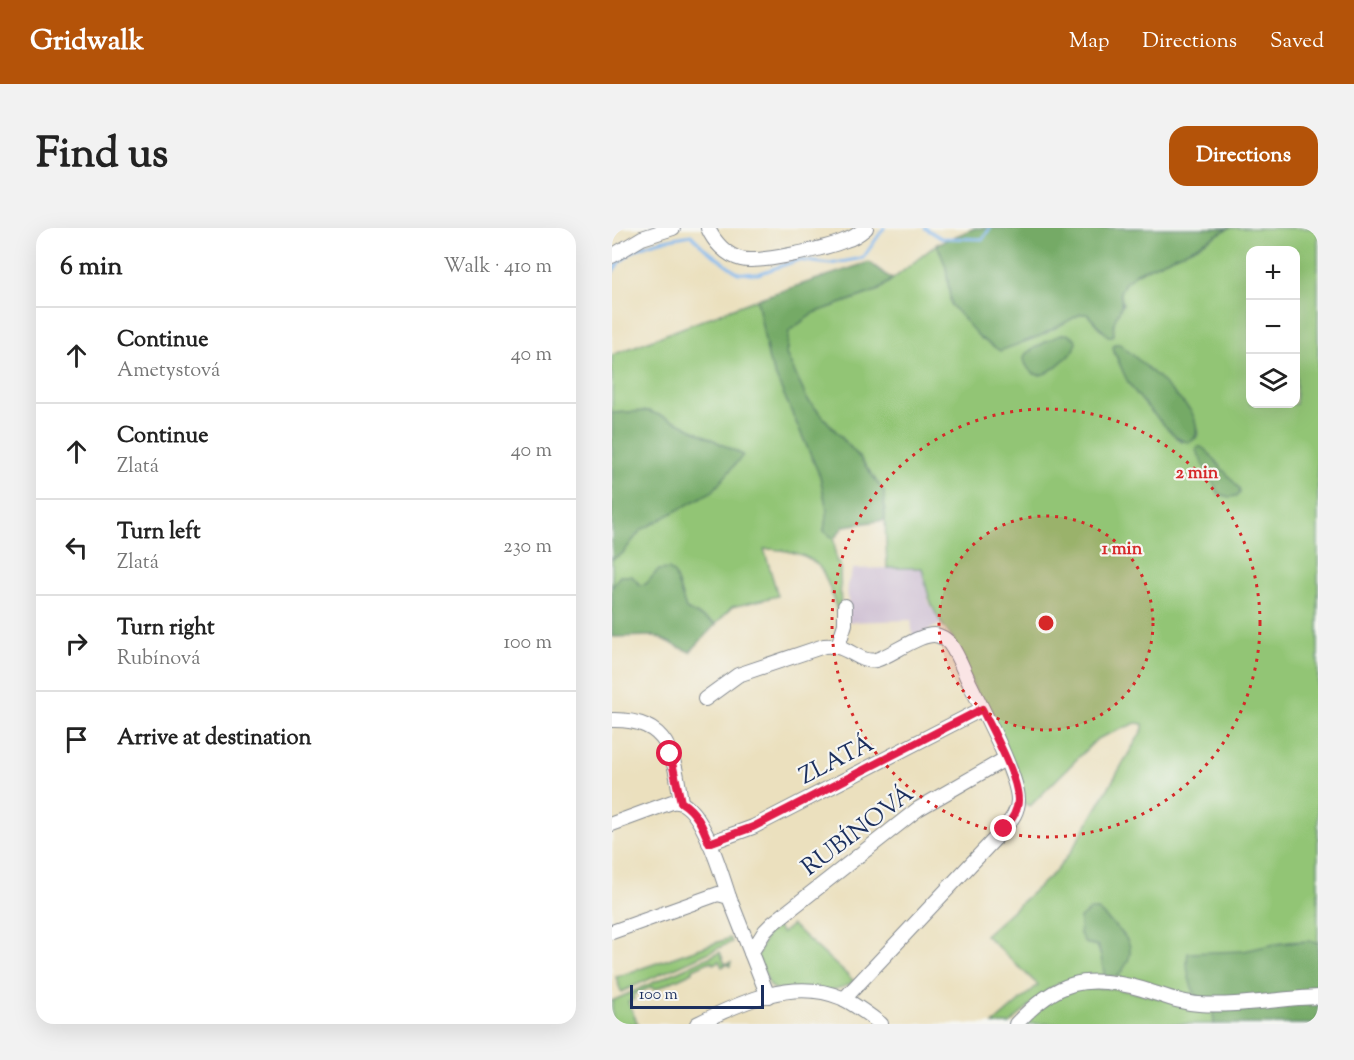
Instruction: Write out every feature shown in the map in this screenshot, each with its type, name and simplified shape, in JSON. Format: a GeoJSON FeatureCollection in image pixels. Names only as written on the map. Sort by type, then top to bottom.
{"type":"FeatureCollection","features":[{"type":"Feature","properties":{"kind":"street"},"geometry":{"type":"LineString","coordinates":[[612,256],[642,238],[674,228]]}},
{"type":"Feature","properties":{"kind":"street"},"geometry":{"type":"LineString","coordinates":[[708,228],[725,251],[744,260],[755,260],[831,245],[847,240],[866,228]]}},
{"type":"Feature","properties":{"kind":"street"},"geometry":{"type":"LineString","coordinates":[[838,646],[845,624],[845,606]]}},
{"type":"Feature","properties":{"kind":"street"},"geometry":{"type":"LineString","coordinates":[[705,699],[738,675],[824,646],[838,646],[862,658],[874,661],[927,636],[937,635],[943,637],[952,646],[982,709],[1017,791],[1018,801],[1012,820],[844,999]]}},
{"type":"Feature","properties":{"kind":"street","name":"ZLATÁ"},"geometry":{"type":"LineString","coordinates":[[709,843],[753,827],[982,709]]}},
{"type":"Feature","properties":{"kind":"street"},"geometry":{"type":"LineString","coordinates":[[612,720],[641,723],[651,727],[663,737],[670,754],[681,802]]}},
{"type":"Feature","properties":{"kind":"street","name":"RUBÍNOVÁ"},"geometry":{"type":"LineString","coordinates":[[751,953],[773,922],[918,809],[1005,759]]}},
{"type":"Feature","properties":{"kind":"street"},"geometry":{"type":"LineString","coordinates":[[612,824],[672,802],[681,802],[689,807],[699,819],[768,996]]}},
{"type":"Feature","properties":{"kind":"street"},"geometry":{"type":"LineString","coordinates":[[612,932],[718,894],[729,897]]}},
{"type":"Feature","properties":{"kind":"street"},"geometry":{"type":"LineString","coordinates":[[1016,1024],[1048,994],[1069,984],[1090,981],[1115,982],[1176,1001],[1201,1005],[1318,997]]}},
{"type":"Feature","properties":{"kind":"street"},"geometry":{"type":"LineString","coordinates":[[703,1022],[768,996],[785,991],[807,989],[826,992],[844,999],[881,1024]]}},
{"type":"Feature","properties":{"kind":"shaded area"},"geometry":{"type":"Polygon","coordinates":[[[922,567],[929,603],[941,624],[913,637],[911,620],[849,622],[847,585],[853,569],[922,567]]]}},
{"type":"Feature","properties":{"kind":"green space"},"geometry":{"type":"Polygon","coordinates":[[[975,228],[1229,228],[1195,247],[1137,273],[1125,283],[1120,292],[1121,305],[1115,321],[1113,336],[1108,336],[1087,314],[1081,314],[1040,336],[1000,351],[980,338],[951,305],[946,267],[937,244],[975,228]]]}},
{"type":"Feature","properties":{"kind":"green space"},"geometry":{"type":"Polygon","coordinates":[[[1229,228],[1311,228],[1318,231],[1318,943],[1299,941],[1238,952],[1189,953],[1189,971],[1199,999],[1181,997],[1117,977],[1123,970],[1110,923],[1098,910],[1085,943],[1097,946],[1105,976],[1062,982],[1042,994],[1010,1024],[993,1024],[1038,985],[985,935],[1056,871],[1072,850],[1143,729],[1143,724],[1136,723],[1097,739],[1030,806],[1023,803],[952,637],[932,605],[922,568],[887,568],[884,492],[860,458],[807,399],[786,354],[789,331],[814,313],[879,290],[937,244],[946,267],[951,305],[1065,321],[1081,314],[1087,314],[1102,331],[1114,334],[1112,322],[1123,304],[1120,292],[1125,283],[1137,273],[1195,247],[1229,228]],[[1114,352],[1130,385],[1181,442],[1196,438],[1198,434],[1194,418],[1114,352]]]}},
{"type":"Feature","properties":{"kind":"green space"},"geometry":{"type":"Polygon","coordinates":[[[869,262],[892,279],[879,290],[814,313],[789,331],[786,354],[807,399],[860,458],[884,492],[885,520],[844,526],[834,539],[824,531],[827,510],[820,476],[769,361],[757,299],[869,262]]]}},
{"type":"Feature","properties":{"kind":"green space"},"geometry":{"type":"Polygon","coordinates":[[[757,299],[769,361],[820,476],[827,510],[824,531],[834,539],[836,561],[840,563],[841,623],[830,587],[821,569],[810,559],[787,551],[764,549],[778,596],[732,607],[716,624],[686,609],[675,575],[658,570],[647,584],[640,585],[620,576],[612,587],[612,559],[622,554],[641,530],[712,491],[743,455],[678,422],[648,411],[612,413],[612,355],[757,299]]]}},
{"type":"Feature","properties":{"kind":"green space"},"geometry":{"type":"Polygon","coordinates":[[[1067,334],[1075,338],[1076,344],[1073,352],[1047,372],[1037,375],[1032,373],[1025,363],[1025,355],[1059,335],[1067,334]]]}},
{"type":"Feature","properties":{"kind":"green space"},"geometry":{"type":"Polygon","coordinates":[[[1115,344],[1120,344],[1158,377],[1191,411],[1196,428],[1194,439],[1190,442],[1178,438],[1144,403],[1125,377],[1114,352],[1115,344]]]}},
{"type":"Feature","properties":{"kind":"green space"},"geometry":{"type":"Polygon","coordinates":[[[648,411],[678,422],[743,455],[713,491],[641,530],[622,554],[612,559],[612,413],[648,411]]]}},
{"type":"Feature","properties":{"kind":"green space"},"geometry":{"type":"Polygon","coordinates":[[[1198,447],[1207,451],[1239,488],[1240,493],[1237,496],[1229,497],[1219,494],[1196,450],[1198,447]]]}},
{"type":"Feature","properties":{"kind":"green space"},"geometry":{"type":"Polygon","coordinates":[[[669,569],[675,575],[686,609],[716,624],[690,652],[655,636],[612,637],[612,587],[620,576],[632,576],[640,585],[646,584],[658,570],[669,569]]]}},
{"type":"Feature","properties":{"kind":"green space"},"geometry":{"type":"Polygon","coordinates":[[[1090,910],[1098,910],[1122,933],[1130,947],[1130,956],[1126,966],[1117,977],[1105,976],[1098,946],[1085,943],[1080,934],[1080,918],[1090,910]]]}},
{"type":"Feature","properties":{"kind":"green space"},"geometry":{"type":"Polygon","coordinates":[[[792,925],[854,981],[837,989],[827,990],[775,989],[770,986],[757,956],[767,934],[777,927],[782,933],[792,925]]]}},
{"type":"Feature","properties":{"kind":"green space"},"geometry":{"type":"Polygon","coordinates":[[[730,938],[732,942],[621,992],[616,977],[730,938]]]}},
{"type":"Feature","properties":{"kind":"green space"},"geometry":{"type":"Polygon","coordinates":[[[1309,941],[1318,943],[1318,1024],[1214,1024],[1213,1010],[1196,996],[1191,985],[1187,965],[1188,953],[1244,951],[1275,944],[1309,941]]]}},
{"type":"Feature","properties":{"kind":"green space"},"geometry":{"type":"Polygon","coordinates":[[[720,952],[725,964],[731,962],[730,966],[727,964],[722,967],[719,961],[713,964],[711,961],[654,990],[652,987],[633,995],[634,999],[628,1002],[638,1024],[612,1024],[612,1001],[720,952]]]}},
{"type":"Feature","properties":{"kind":"green space"},"geometry":{"type":"Polygon","coordinates":[[[1078,988],[1113,988],[1213,1009],[1214,1024],[1023,1024],[1055,996],[1078,988]]]}},
{"type":"Feature","properties":{"kind":"waterway"},"geometry":{"type":"LineString","coordinates":[[612,273],[619,263],[636,250],[657,242],[691,235],[705,249],[738,273],[758,274],[798,260],[830,264],[863,258],[884,228]]}},
{"type":"Feature","properties":{"kind":"waterway"},"geometry":{"type":"LineString","coordinates":[[925,228],[941,238],[983,239],[990,228]]}},
{"type":"Feature","properties":{"kind":"route"},"geometry":{"type":"LineString","coordinates":[[670,754],[681,802],[689,807],[699,819],[709,843],[753,827],[982,709],[1017,791],[1016,812],[1004,829]]}}]}
